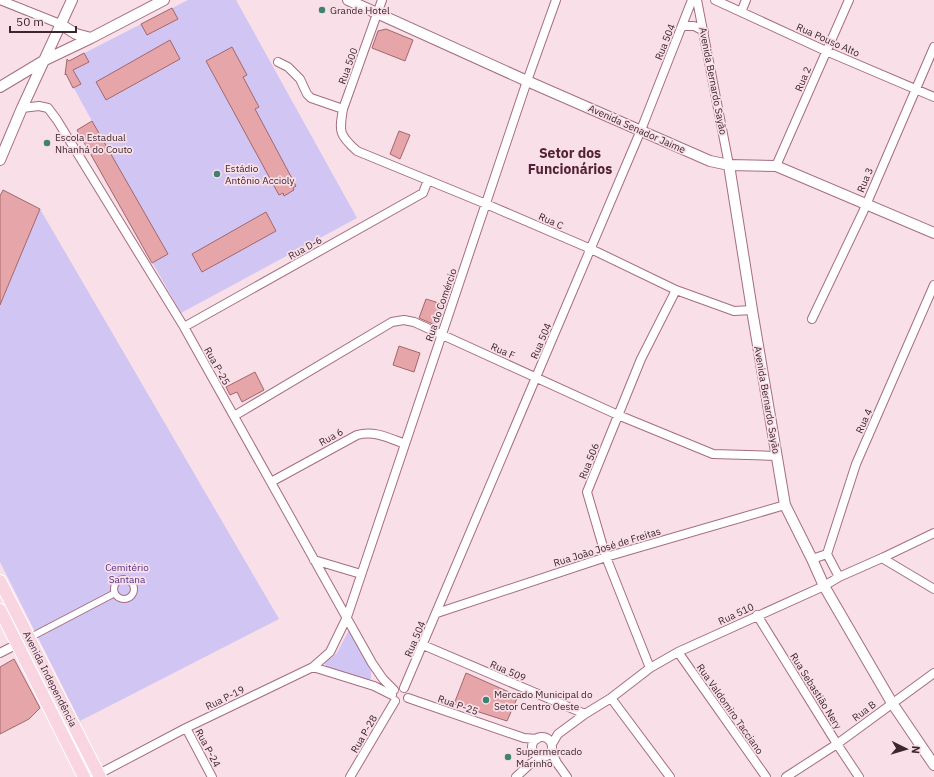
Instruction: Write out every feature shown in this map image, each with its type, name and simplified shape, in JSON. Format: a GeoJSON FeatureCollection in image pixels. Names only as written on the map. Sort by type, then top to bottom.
{"type":"FeatureCollection","features":[{"type":"Feature","properties":{"kind":"main road","name":"Avenida Independência"},"geometry":{"type":"LineString","coordinates":[[0,581],[97,776]]}},
{"type":"Feature","properties":{"kind":"main road","name":"Avenida Independência"},"geometry":{"type":"LineString","coordinates":[[0,610],[84,777]]}},
{"type":"Feature","properties":{"kind":"street"},"geometry":{"type":"LineString","coordinates":[[0,0],[60,24],[76,34],[91,38]]}},
{"type":"Feature","properties":{"kind":"street"},"geometry":{"type":"LineString","coordinates":[[0,160],[22,108],[72,0]]}},
{"type":"Feature","properties":{"kind":"street"},"geometry":{"type":"LineString","coordinates":[[0,87],[44,60],[91,38],[164,0]]}},
{"type":"Feature","properties":{"kind":"street","name":"Avenida Senador Jaime"},"geometry":{"type":"LineString","coordinates":[[348,0],[527,81],[710,161],[729,164],[776,166],[934,233]]}},
{"type":"Feature","properties":{"kind":"street","name":"Rua 500"},"geometry":{"type":"LineString","coordinates":[[345,140],[340,127],[343,108],[382,0]]}},
{"type":"Feature","properties":{"kind":"street","name":"Rua do Comércio"},"geometry":{"type":"LineString","coordinates":[[346,617],[527,81],[556,0]]}},
{"type":"Feature","properties":{"kind":"street","name":"Rua 504"},"geometry":{"type":"LineString","coordinates":[[404,688],[591,249],[692,0]]}},
{"type":"Feature","properties":{"kind":"street","name":"Avenida Bernardo Sayão"},"geometry":{"type":"LineString","coordinates":[[697,0],[729,164],[785,505],[824,586],[892,703],[934,764]]}},
{"type":"Feature","properties":{"kind":"street","name":"Rua Pouso Alto"},"geometry":{"type":"LineString","coordinates":[[715,0],[826,51],[934,97]]}},
{"type":"Feature","properties":{"kind":"street"},"geometry":{"type":"LineString","coordinates":[[741,12],[746,0]]}},
{"type":"Feature","properties":{"kind":"street","name":"Rua 2"},"geometry":{"type":"LineString","coordinates":[[776,166],[849,0]]}},
{"type":"Feature","properties":{"kind":"street"},"geometry":{"type":"LineString","coordinates":[[682,26],[694,26],[704,31]]}},
{"type":"Feature","properties":{"kind":"street","name":"Rua 3"},"geometry":{"type":"LineString","coordinates":[[812,319],[866,204],[934,47]]}},
{"type":"Feature","properties":{"kind":"street"},"geometry":{"type":"LineString","coordinates":[[278,62],[288,67],[300,79],[307,94],[311,98],[343,108]]}},
{"type":"Feature","properties":{"kind":"street","name":"Rua P-25"},"geometry":{"type":"LineString","coordinates":[[22,108],[39,106],[48,108],[57,120],[184,327],[372,663],[394,695]]}},
{"type":"Feature","properties":{"kind":"street","name":"Rua C"},"geometry":{"type":"LineString","coordinates":[[345,140],[357,151],[591,249],[676,290],[734,311],[752,310]]}},
{"type":"Feature","properties":{"kind":"street","name":"Rua D-6"},"geometry":{"type":"LineString","coordinates":[[184,327],[423,193],[428,180]]}},
{"type":"Feature","properties":{"kind":"street","name":"Rua 4"},"geometry":{"type":"LineString","coordinates":[[827,554],[856,464],[934,285]]}},
{"type":"Feature","properties":{"kind":"street","name":"Rua 506"},"geometry":{"type":"LineString","coordinates":[[650,668],[606,557],[587,492],[641,359],[676,290]]}},
{"type":"Feature","properties":{"kind":"street","name":"Rua F"},"geometry":{"type":"LineString","coordinates":[[234,416],[392,322],[404,320],[414,322],[442,334],[618,415],[713,454],[777,456]]}},
{"type":"Feature","properties":{"kind":"street","name":"Rua 6"},"geometry":{"type":"LineString","coordinates":[[271,482],[357,434],[366,432],[376,434],[405,444]]}},
{"type":"Feature","properties":{"kind":"street","name":"Rua João José de Freitas"},"geometry":{"type":"LineString","coordinates":[[437,613],[606,557],[785,505]]}},
{"type":"Feature","properties":{"kind":"street","name":"Rua 510"},"geometry":{"type":"LineString","coordinates":[[547,749],[558,734],[585,714],[611,698],[650,668],[678,652],[824,586],[839,577],[934,533]]}},
{"type":"Feature","properties":{"kind":"street"},"geometry":{"type":"LineString","coordinates":[[812,559],[827,554],[839,577]]}},
{"type":"Feature","properties":{"kind":"street"},"geometry":{"type":"LineString","coordinates":[[882,558],[934,589]]}},
{"type":"Feature","properties":{"kind":"street"},"geometry":{"type":"LineString","coordinates":[[314,560],[361,574]]}},
{"type":"Feature","properties":{"kind":"street"},"geometry":{"type":"LineString","coordinates":[[0,653],[115,593]]}},
{"type":"Feature","properties":{"kind":"street","name":"Rua Sebastião Nery"},"geometry":{"type":"LineString","coordinates":[[757,615],[837,744],[860,777]]}},
{"type":"Feature","properties":{"kind":"street","name":"Rua P-19"},"geometry":{"type":"LineString","coordinates":[[97,776],[186,728],[313,667],[330,652],[346,617]]}},
{"type":"Feature","properties":{"kind":"street","name":"Rua 509"},"geometry":{"type":"LineString","coordinates":[[423,646],[585,714]]}},
{"type":"Feature","properties":{"kind":"street","name":"Rua Valdomiro Tacciano"},"geometry":{"type":"LineString","coordinates":[[678,652],[766,777]]}},
{"type":"Feature","properties":{"kind":"street","name":"Rua P-25"},"geometry":{"type":"LineString","coordinates":[[372,663],[374,686]]}},
{"type":"Feature","properties":{"kind":"street"},"geometry":{"type":"LineString","coordinates":[[313,667],[374,686],[394,695],[399,703],[403,703],[408,698],[407,691],[400,687],[394,695]]}},
{"type":"Feature","properties":{"kind":"street","name":"Rua B"},"geometry":{"type":"LineString","coordinates":[[786,777],[837,744],[934,673]]}},
{"type":"Feature","properties":{"kind":"street","name":"Rua P-28"},"geometry":{"type":"LineString","coordinates":[[350,777],[394,695]]}},
{"type":"Feature","properties":{"kind":"street","name":"Rua P-25"},"geometry":{"type":"LineString","coordinates":[[408,698],[524,738],[534,745],[542,737],[547,749]]}},
{"type":"Feature","properties":{"kind":"street"},"geometry":{"type":"LineString","coordinates":[[611,698],[670,777]]}},
{"type":"Feature","properties":{"kind":"street","name":"Rua P-24"},"geometry":{"type":"LineString","coordinates":[[186,728],[212,777]]}},
{"type":"Feature","properties":{"kind":"street"},"geometry":{"type":"LineString","coordinates":[[534,745],[536,754],[547,749]]}},
{"type":"Feature","properties":{"kind":"street"},"geometry":{"type":"LineString","coordinates":[[530,764],[534,745]]}},
{"type":"Feature","properties":{"kind":"street"},"geometry":{"type":"LineString","coordinates":[[547,749],[567,777]]}},
{"type":"Feature","properties":{"kind":"street"},"geometry":{"type":"LineString","coordinates":[[516,777],[547,749]]}},
{"type":"Feature","properties":{"kind":"green space","name":"Estádio Antônio Accioly"},"geometry":{"type":"Polygon","coordinates":[[[188,0],[236,0],[357,218],[181,313],[77,130],[92,121],[65,72],[67,62],[188,0]]]}},
{"type":"Feature","properties":{"kind":"green space","name":"Cemitério Santana"},"geometry":{"type":"Polygon","coordinates":[[[40,209],[279,619],[80,721],[0,562],[0,306],[40,209]]]}},
{"type":"Feature","properties":{"kind":"green space"},"geometry":{"type":"Polygon","coordinates":[[[349,630],[371,670],[371,678],[368,681],[326,667],[325,663],[337,653],[349,630]]]}},
{"type":"Feature","properties":{"kind":"building"},"geometry":{"type":"Polygon","coordinates":[[[172,8],[178,19],[147,35],[141,24],[172,8]]]}},
{"type":"Feature","properties":{"kind":"building"},"geometry":{"type":"Polygon","coordinates":[[[386,29],[413,40],[405,61],[372,48],[378,31],[386,29]]]}},
{"type":"Feature","properties":{"kind":"building"},"geometry":{"type":"Polygon","coordinates":[[[170,40],[180,59],[106,100],[96,82],[170,40]]]}},
{"type":"Feature","properties":{"kind":"building"},"geometry":{"type":"Polygon","coordinates":[[[232,47],[247,75],[243,77],[259,107],[255,109],[296,186],[293,188],[294,190],[284,196],[283,193],[279,195],[206,61],[232,47]]]}},
{"type":"Feature","properties":{"kind":"building"},"geometry":{"type":"Polygon","coordinates":[[[84,53],[89,62],[73,70],[81,84],[73,88],[66,74],[65,75],[67,59],[69,61],[84,53]]]}},
{"type":"Feature","properties":{"kind":"building"},"geometry":{"type":"Polygon","coordinates":[[[92,121],[168,254],[152,263],[77,130],[92,121]]]}},
{"type":"Feature","properties":{"kind":"building"},"geometry":{"type":"Polygon","coordinates":[[[399,131],[410,135],[400,159],[390,154],[399,131]]]}},
{"type":"Feature","properties":{"kind":"building"},"geometry":{"type":"Polygon","coordinates":[[[3,190],[40,209],[0,305],[0,196],[3,190]]]}},
{"type":"Feature","properties":{"kind":"building"},"geometry":{"type":"Polygon","coordinates":[[[266,212],[276,231],[202,272],[192,254],[266,212]]]}},
{"type":"Feature","properties":{"kind":"building"},"geometry":{"type":"Polygon","coordinates":[[[426,299],[442,304],[435,325],[419,318],[426,299]]]}},
{"type":"Feature","properties":{"kind":"building"},"geometry":{"type":"Polygon","coordinates":[[[399,346],[420,353],[414,372],[393,365],[399,346]]]}},
{"type":"Feature","properties":{"kind":"building"},"geometry":{"type":"Polygon","coordinates":[[[255,372],[264,390],[242,402],[237,392],[230,395],[226,387],[255,372]]]}},
{"type":"Feature","properties":{"kind":"building"},"geometry":{"type":"Polygon","coordinates":[[[14,659],[40,708],[29,719],[0,734],[0,667],[14,659]]]}},
{"type":"Feature","properties":{"kind":"building","name":"Mercado Municipal do Setor Centro Oeste"},"geometry":{"type":"Polygon","coordinates":[[[466,673],[518,696],[507,721],[454,704],[466,673]]]}},
{"type":"Feature","properties":{"kind":"place","name":"Grande Hotel"},"geometry":{"type":"Point","coordinates":[322,10]}},
{"type":"Feature","properties":{"kind":"place","name":"Escola Estadual Nhanhá do Couto"},"geometry":{"type":"Point","coordinates":[47,143]}},
{"type":"Feature","properties":{"kind":"place","name":"Estádio Antônio Accioly"},"geometry":{"type":"Point","coordinates":[217,174]}},
{"type":"Feature","properties":{"kind":"place","name":"Mercado Municipal do Setor Centro Oeste"},"geometry":{"type":"Point","coordinates":[486,700]}},
{"type":"Feature","properties":{"kind":"place","name":"Supermercado Marinho"},"geometry":{"type":"Point","coordinates":[508,757]}},
{"type":"Feature","properties":{"kind":"district","name":"Setor dos Funcionários"},"geometry":{"type":"Point","coordinates":[570,162]}}]}
